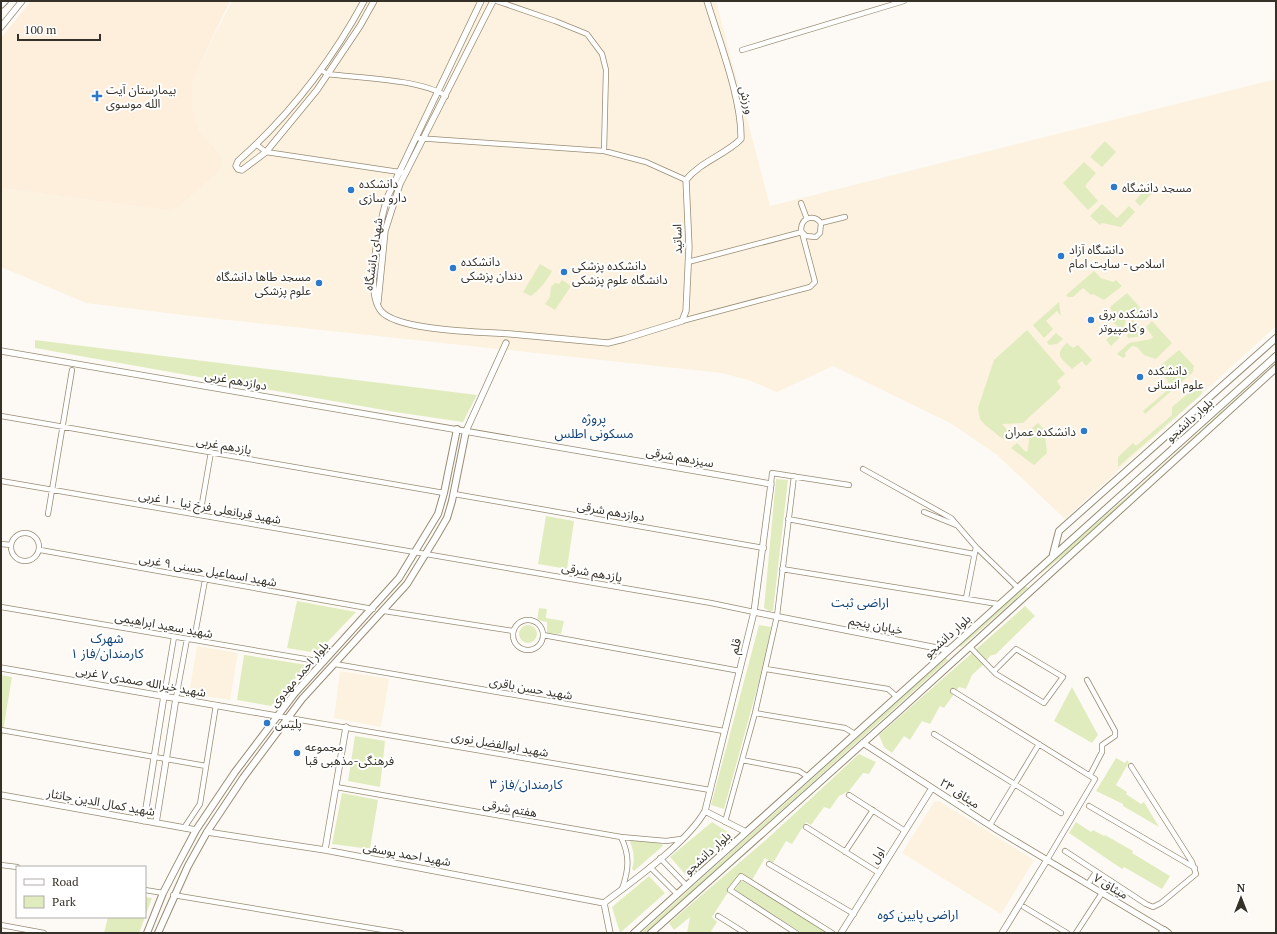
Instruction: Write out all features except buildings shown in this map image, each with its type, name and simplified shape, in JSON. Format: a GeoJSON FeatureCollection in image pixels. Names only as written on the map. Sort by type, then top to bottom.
{"type":"FeatureCollection","features":[{"type":"Feature","properties":{"kind":"main road"},"geometry":{"type":"LineString","coordinates":[[1,5],[5,1]]}},
{"type":"Feature","properties":{"kind":"main road"},"geometry":{"type":"LineString","coordinates":[[1053,554],[1059,531],[1276,338]]}},
{"type":"Feature","properties":{"kind":"main road","name":"بلوار دانشجو"},"geometry":{"type":"LineString","coordinates":[[634,933],[1053,554],[1276,356]]}},
{"type":"Feature","properties":{"kind":"main road","name":"بلوار دانشجو"},"geometry":{"type":"LineString","coordinates":[[651,933],[863,744],[1276,368]]}},
{"type":"Feature","properties":{"kind":"main road","name":"بلوار احمد مهدوی"},"geometry":{"type":"LineString","coordinates":[[147,933],[163,893],[196,830],[277,716],[323,662],[373,609],[399,578],[415,552],[438,514],[444,493],[457,429]]}},
{"type":"Feature","properties":{"kind":"main road","name":"بلوار احمد مهدوی"},"geometry":{"type":"LineString","coordinates":[[158,933],[174,895],[207,832],[287,718],[407,584],[447,518],[454,494],[466,431]]}},
{"type":"Feature","properties":{"kind":"main road"},"geometry":{"type":"LineString","coordinates":[[1032,574],[1040,583]]}},
{"type":"Feature","properties":{"kind":"main road"},"geometry":{"type":"LineString","coordinates":[[947,650],[956,659]]}},
{"type":"Feature","properties":{"kind":"main road"},"geometry":{"type":"LineString","coordinates":[[196,830],[207,832]]}},
{"type":"Feature","properties":{"kind":"street"},"geometry":{"type":"LineString","coordinates":[[1,27],[22,1]]}},
{"type":"Feature","properties":{"kind":"street"},"geometry":{"type":"LineString","coordinates":[[364,1],[321,70],[285,116],[238,162],[236,166],[238,169],[242,170],[266,152],[317,90],[360,26],[374,1]]}},
{"type":"Feature","properties":{"kind":"street","name":"شهدای دانشگاه"},"geometry":{"type":"LineString","coordinates":[[377,304],[373,287],[377,230],[386,198],[481,1]]}},
{"type":"Feature","properties":{"kind":"street","name":"شهدای دانشگاه"},"geometry":{"type":"LineString","coordinates":[[377,304],[385,231],[390,209],[406,173],[493,1]]}},
{"type":"Feature","properties":{"kind":"street"},"geometry":{"type":"LineString","coordinates":[[497,1],[587,34],[602,54],[606,70],[604,151]]}},
{"type":"Feature","properties":{"kind":"street","name":"ورزش"},"geometry":{"type":"LineString","coordinates":[[686,180],[692,173],[731,149],[741,139],[741,123],[734,92],[707,1]]}},
{"type":"Feature","properties":{"kind":"street"},"geometry":{"type":"LineString","coordinates":[[742,50],[904,1]]}},
{"type":"Feature","properties":{"kind":"street"},"geometry":{"type":"LineString","coordinates":[[321,70],[327,74],[417,85],[438,91],[446,96]]}},
{"type":"Feature","properties":{"kind":"street"},"geometry":{"type":"LineString","coordinates":[[285,116],[290,121]]}},
{"type":"Feature","properties":{"kind":"street"},"geometry":{"type":"LineString","coordinates":[[416,138],[604,151],[646,162],[686,180]]}},
{"type":"Feature","properties":{"kind":"street"},"geometry":{"type":"LineString","coordinates":[[257,145],[266,152],[406,173]]}},
{"type":"Feature","properties":{"kind":"street","name":"اساتید"},"geometry":{"type":"LineString","coordinates":[[682,321],[686,311],[688,262],[686,180]]}},
{"type":"Feature","properties":{"kind":"street"},"geometry":{"type":"LineString","coordinates":[[801,203],[807,218]]}},
{"type":"Feature","properties":{"kind":"street"},"geometry":{"type":"LineString","coordinates":[[821,223],[845,217]]}},
{"type":"Feature","properties":{"kind":"street"},"geometry":{"type":"LineString","coordinates":[[377,304],[381,312],[397,321],[418,326],[455,331],[608,343],[624,340],[682,321],[810,287],[815,282],[802,232],[802,224],[807,218]]}},
{"type":"Feature","properties":{"kind":"street"},"geometry":{"type":"LineString","coordinates":[[807,218],[815,218],[821,223]]}},
{"type":"Feature","properties":{"kind":"street"},"geometry":{"type":"LineString","coordinates":[[802,232],[806,236],[816,237],[820,233],[821,223]]}},
{"type":"Feature","properties":{"kind":"street"},"geometry":{"type":"LineString","coordinates":[[688,262],[802,232]]}},
{"type":"Feature","properties":{"kind":"street"},"geometry":{"type":"LineString","coordinates":[[466,431],[506,343]]}},
{"type":"Feature","properties":{"kind":"street","name":"دوازدهم غربی"},"geometry":{"type":"LineString","coordinates":[[1,351],[466,431]]}},
{"type":"Feature","properties":{"kind":"street"},"geometry":{"type":"LineString","coordinates":[[48,514],[72,370]]}},
{"type":"Feature","properties":{"kind":"street","name":"یازدهم غربی"},"geometry":{"type":"LineString","coordinates":[[1,416],[444,493]]}},
{"type":"Feature","properties":{"kind":"street","name":"سیزدهم شرقی"},"geometry":{"type":"LineString","coordinates":[[466,431],[771,484]]}},
{"type":"Feature","properties":{"kind":"street"},"geometry":{"type":"LineString","coordinates":[[200,515],[211,452]]}},
{"type":"Feature","properties":{"kind":"street"},"geometry":{"type":"LineString","coordinates":[[863,469],[951,518],[976,547],[1017,587]]}},
{"type":"Feature","properties":{"kind":"street"},"geometry":{"type":"LineString","coordinates":[[771,484],[772,473],[849,485]]}},
{"type":"Feature","properties":{"kind":"street"},"geometry":{"type":"LineString","coordinates":[[725,822],[755,713],[777,616],[794,476]]}},
{"type":"Feature","properties":{"kind":"street","name":"شهید قربانعلی فرخ نیا ۱۰ غربی"},"geometry":{"type":"LineString","coordinates":[[1,481],[425,554]]}},
{"type":"Feature","properties":{"kind":"street","name":"قلم"},"geometry":{"type":"LineString","coordinates":[[705,811],[754,612],[764,548],[771,484]]}},
{"type":"Feature","properties":{"kind":"street","name":"دوازدهم شرقی"},"geometry":{"type":"LineString","coordinates":[[454,494],[764,548]]}},
{"type":"Feature","properties":{"kind":"street"},"geometry":{"type":"LineString","coordinates":[[924,512],[958,525]]}},
{"type":"Feature","properties":{"kind":"street"},"geometry":{"type":"LineString","coordinates":[[788,519],[974,554]]}},
{"type":"Feature","properties":{"kind":"street"},"geometry":{"type":"LineString","coordinates":[[23,533],[28,533],[32,534],[39,541],[40,550],[36,558],[28,562],[19,560],[12,554],[11,545],[15,537],[23,533]]}},
{"type":"Feature","properties":{"kind":"street"},"geometry":{"type":"LineString","coordinates":[[1,544],[11,545]]}},
{"type":"Feature","properties":{"kind":"street"},"geometry":{"type":"LineString","coordinates":[[966,598],[976,547]]}},
{"type":"Feature","properties":{"kind":"street","name":"شهید اسماعیل حسنی ۹ غربی"},"geometry":{"type":"LineString","coordinates":[[40,550],[373,609]]}},
{"type":"Feature","properties":{"kind":"street","name":"یازدهم شرقی"},"geometry":{"type":"LineString","coordinates":[[425,554],[711,603],[754,612]]}},
{"type":"Feature","properties":{"kind":"street"},"geometry":{"type":"LineString","coordinates":[[782,569],[998,604]]}},
{"type":"Feature","properties":{"kind":"street"},"geometry":{"type":"LineString","coordinates":[[194,640],[205,580]]}},
{"type":"Feature","properties":{"kind":"street","name":"شهید سعید ابراهیمی"},"geometry":{"type":"LineString","coordinates":[[1,607],[323,662]]}},
{"type":"Feature","properties":{"kind":"street"},"geometry":{"type":"LineString","coordinates":[[384,611],[513,631]]}},
{"type":"Feature","properties":{"kind":"street","name":"خیابان پنجم"},"geometry":{"type":"LineString","coordinates":[[754,612],[947,650]]}},
{"type":"Feature","properties":{"kind":"street"},"geometry":{"type":"LineString","coordinates":[[532,620],[539,624],[543,636],[538,646],[531,650],[523,650],[514,642],[513,631],[520,622],[532,620]]}},
{"type":"Feature","properties":{"kind":"street"},"geometry":{"type":"LineString","coordinates":[[543,636],[740,671]]}},
{"type":"Feature","properties":{"kind":"street"},"geometry":{"type":"LineString","coordinates":[[144,820],[174,637]]}},
{"type":"Feature","properties":{"kind":"street"},"geometry":{"type":"LineString","coordinates":[[156,823],[187,639]]}},
{"type":"Feature","properties":{"kind":"street"},"geometry":{"type":"LineString","coordinates":[[970,647],[994,672],[1044,703],[1063,677],[1016,648],[994,672]]}},
{"type":"Feature","properties":{"kind":"street","name":"شهید حسن باقری"},"geometry":{"type":"LineString","coordinates":[[335,664],[724,731]]}},
{"type":"Feature","properties":{"kind":"street","name":"شهید خیرالله صمدی ۷ غربی"},"geometry":{"type":"LineString","coordinates":[[1,668],[277,716]]}},
{"type":"Feature","properties":{"kind":"street"},"geometry":{"type":"LineString","coordinates":[[766,669],[888,689],[896,696]]}},
{"type":"Feature","properties":{"kind":"street"},"geometry":{"type":"LineString","coordinates":[[1087,680],[1115,731],[1115,736],[1102,745],[1102,752],[1090,775]]}},
{"type":"Feature","properties":{"kind":"street"},"geometry":{"type":"LineString","coordinates":[[954,691],[1095,779],[1002,933]]}},
{"type":"Feature","properties":{"kind":"street"},"geometry":{"type":"LineString","coordinates":[[184,828],[200,804],[216,705]]}},
{"type":"Feature","properties":{"kind":"street"},"geometry":{"type":"LineString","coordinates":[[755,713],[845,728],[855,734]]}},
{"type":"Feature","properties":{"kind":"street","name":"شهید ابوالفضل نوری"},"geometry":{"type":"LineString","coordinates":[[277,716],[710,790]]}},
{"type":"Feature","properties":{"kind":"street"},"geometry":{"type":"LineString","coordinates":[[325,850],[346,728]]}},
{"type":"Feature","properties":{"kind":"street"},"geometry":{"type":"LineString","coordinates":[[1,730],[206,766]]}},
{"type":"Feature","properties":{"kind":"street"},"geometry":{"type":"LineString","coordinates":[[934,734],[1061,813]]}},
{"type":"Feature","properties":{"kind":"street","name":"میثاق ۲۳"},"geometry":{"type":"LineString","coordinates":[[863,744],[1047,860]]}},
{"type":"Feature","properties":{"kind":"street"},"geometry":{"type":"LineString","coordinates":[[990,825],[1039,744]]}},
{"type":"Feature","properties":{"kind":"street"},"geometry":{"type":"LineString","coordinates":[[742,760],[798,771],[808,777]]}},
{"type":"Feature","properties":{"kind":"street"},"geometry":{"type":"LineString","coordinates":[[1065,851],[1146,904],[1153,907],[1161,903],[1196,874],[1195,868],[1131,766]]}},
{"type":"Feature","properties":{"kind":"street","name":"هفتم شرقی"},"geometry":{"type":"LineString","coordinates":[[336,787],[621,837],[666,841],[681,839]]}},
{"type":"Feature","properties":{"kind":"street","name":"اول"},"geometry":{"type":"LineString","coordinates":[[841,933],[932,788]]}},
{"type":"Feature","properties":{"kind":"street","name":"شهید کمال الدین جانثار"},"geometry":{"type":"LineString","coordinates":[[1,795],[196,830]]}},
{"type":"Feature","properties":{"kind":"street"},"geometry":{"type":"LineString","coordinates":[[849,795],[905,831]]}},
{"type":"Feature","properties":{"kind":"street"},"geometry":{"type":"LineString","coordinates":[[1089,806],[1195,868]]}},
{"type":"Feature","properties":{"kind":"street"},"geometry":{"type":"LineString","coordinates":[[845,852],[873,810]]}},
{"type":"Feature","properties":{"kind":"street"},"geometry":{"type":"LineString","coordinates":[[610,933],[604,903],[650,867],[681,839],[698,823],[705,811],[746,832]]}},
{"type":"Feature","properties":{"kind":"street"},"geometry":{"type":"LineString","coordinates":[[806,827],[879,873]]}},
{"type":"Feature","properties":{"kind":"street","name":"شهید احمد یوسفی"},"geometry":{"type":"LineString","coordinates":[[207,832],[325,850],[604,903]]}},
{"type":"Feature","properties":{"kind":"street"},"geometry":{"type":"LineString","coordinates":[[621,837],[627,849],[628,858],[628,872],[622,889]]}},
{"type":"Feature","properties":{"kind":"street"},"geometry":{"type":"LineString","coordinates":[[660,858],[687,886]]}},
{"type":"Feature","properties":{"kind":"street","name":"میثاق ۷"},"geometry":{"type":"LineString","coordinates":[[1047,860],[1165,932]]}},
{"type":"Feature","properties":{"kind":"street"},"geometry":{"type":"LineString","coordinates":[[770,864],[854,914]]}},
{"type":"Feature","properties":{"kind":"street"},"geometry":{"type":"LineString","coordinates":[[1,865],[16,867]]}},
{"type":"Feature","properties":{"kind":"street"},"geometry":{"type":"LineString","coordinates":[[650,867],[677,894]]}},
{"type":"Feature","properties":{"kind":"street"},"geometry":{"type":"LineString","coordinates":[[1088,884],[1096,872]]}},
{"type":"Feature","properties":{"kind":"street"},"geometry":{"type":"LineString","coordinates":[[796,933],[730,890],[741,876],[832,933]]}},
{"type":"Feature","properties":{"kind":"street"},"geometry":{"type":"LineString","coordinates":[[146,890],[163,893]]}},
{"type":"Feature","properties":{"kind":"street"},"geometry":{"type":"LineString","coordinates":[[1076,933],[1102,893]]}},
{"type":"Feature","properties":{"kind":"street"},"geometry":{"type":"LineString","coordinates":[[174,895],[401,933]]}},
{"type":"Feature","properties":{"kind":"street"},"geometry":{"type":"LineString","coordinates":[[1024,906],[1067,933]]}},
{"type":"Feature","properties":{"kind":"street"},"geometry":{"type":"LineString","coordinates":[[718,916],[745,933]]}},
{"type":"Feature","properties":{"kind":"street"},"geometry":{"type":"LineString","coordinates":[[1,925],[44,933]]}},
{"type":"Feature","properties":{"kind":"shaded area","name":"بیمارستان آیت الله موسوی"},"geometry":{"type":"Polygon","coordinates":[[[31,1],[230,1],[199,65],[192,84],[192,108],[199,131],[221,157],[220,170],[177,207],[166,210],[1,188],[1,38],[31,1]]]}},
{"type":"Feature","properties":{"kind":"shaded area"},"geometry":{"type":"Polygon","coordinates":[[[232,1],[716,1],[770,206],[1276,79],[1276,326],[1065,519],[996,454],[950,423],[833,366],[777,392],[751,381],[722,373],[191,316],[86,303],[1,267],[1,188],[166,210],[207,141],[199,131],[192,108],[192,84],[199,65],[232,1]]]}},
{"type":"Feature","properties":{"kind":"shaded area"},"geometry":{"type":"Polygon","coordinates":[[[197,646],[238,653],[230,700],[189,694],[197,646]]]}},
{"type":"Feature","properties":{"kind":"shaded area"},"geometry":{"type":"Polygon","coordinates":[[[340,671],[389,679],[381,727],[334,718],[340,671]]]}},
{"type":"Feature","properties":{"kind":"shaded area"},"geometry":{"type":"Polygon","coordinates":[[[939,801],[1034,860],[1001,914],[902,853],[934,802],[939,801]]]}},
{"type":"Feature","properties":{"kind":"green space"},"geometry":{"type":"Polygon","coordinates":[[[1105,141],[1116,152],[1102,167],[1090,157],[1105,141]]]}},
{"type":"Feature","properties":{"kind":"green space"},"geometry":{"type":"Polygon","coordinates":[[[1084,162],[1096,173],[1085,186],[1098,201],[1088,210],[1063,183],[1084,162]]]}},
{"type":"Feature","properties":{"kind":"green space"},"geometry":{"type":"Polygon","coordinates":[[[1149,185],[1155,190],[1140,206],[1135,201],[1149,185]]]}},
{"type":"Feature","properties":{"kind":"green space"},"geometry":{"type":"Polygon","coordinates":[[[1102,204],[1117,218],[1129,206],[1135,212],[1121,227],[1102,223],[1100,225],[1090,216],[1102,204]]]}},
{"type":"Feature","properties":{"kind":"green space"},"geometry":{"type":"Polygon","coordinates":[[[540,264],[552,271],[543,285],[531,296],[523,292],[540,264]]]}},
{"type":"Feature","properties":{"kind":"green space"},"geometry":{"type":"Polygon","coordinates":[[[1094,271],[1101,278],[1113,282],[1116,280],[1122,286],[1104,300],[1093,294],[1091,295],[1083,288],[1073,297],[1068,297],[1066,295],[1094,271]]]}},
{"type":"Feature","properties":{"kind":"green space"},"geometry":{"type":"Polygon","coordinates":[[[562,280],[571,286],[555,310],[545,304],[550,297],[551,287],[555,283],[559,284],[562,280]]]}},
{"type":"Feature","properties":{"kind":"green space"},"geometry":{"type":"Polygon","coordinates":[[[1127,293],[1145,313],[1139,320],[1131,311],[1127,312],[1123,334],[1111,346],[1106,340],[1119,328],[1111,320],[1114,317],[1110,307],[1127,293]]]}},
{"type":"Feature","properties":{"kind":"green space"},"geometry":{"type":"Polygon","coordinates":[[[1059,302],[1061,316],[1057,311],[1046,321],[1053,329],[1044,338],[1033,325],[1059,302]]]}},
{"type":"Feature","properties":{"kind":"green space"},"geometry":{"type":"Polygon","coordinates":[[[1133,320],[1145,334],[1144,336],[1128,338],[1127,336],[1131,321],[1133,320]]]}},
{"type":"Feature","properties":{"kind":"green space"},"geometry":{"type":"Polygon","coordinates":[[[1152,321],[1172,343],[1156,359],[1144,355],[1137,347],[1132,346],[1125,353],[1126,356],[1123,358],[1117,354],[1129,343],[1151,339],[1153,337],[1146,327],[1152,321]]]}},
{"type":"Feature","properties":{"kind":"green space"},"geometry":{"type":"Polygon","coordinates":[[[1027,330],[1065,374],[1057,381],[1061,388],[1023,423],[1002,424],[1010,433],[1004,440],[985,425],[980,419],[978,408],[994,360],[1027,330]]]}},
{"type":"Feature","properties":{"kind":"green space"},"geometry":{"type":"Polygon","coordinates":[[[1056,333],[1063,339],[1057,344],[1049,345],[1047,342],[1056,333]]]}},
{"type":"Feature","properties":{"kind":"green space"},"geometry":{"type":"Polygon","coordinates":[[[35,340],[477,395],[463,422],[395,412],[35,348],[35,340]]]}},
{"type":"Feature","properties":{"kind":"green space"},"geometry":{"type":"Polygon","coordinates":[[[1067,343],[1073,348],[1078,345],[1092,360],[1086,366],[1082,361],[1072,369],[1060,357],[1060,351],[1067,343]]]}},
{"type":"Feature","properties":{"kind":"green space"},"geometry":{"type":"Polygon","coordinates":[[[1179,350],[1194,366],[1193,372],[1145,414],[1143,411],[1170,388],[1170,384],[1164,376],[1161,365],[1179,350]]]}},
{"type":"Feature","properties":{"kind":"green space"},"geometry":{"type":"Polygon","coordinates":[[[1276,362],[1276,364],[1083,540],[1040,574],[1039,572],[1135,490],[1276,362]]]}},
{"type":"Feature","properties":{"kind":"green space"},"geometry":{"type":"Polygon","coordinates":[[[1198,385],[1203,388],[1201,395],[1118,467],[1118,457],[1133,443],[1136,446],[1172,415],[1172,407],[1198,385]]]}},
{"type":"Feature","properties":{"kind":"green space"},"geometry":{"type":"Polygon","coordinates":[[[1038,423],[1043,428],[1041,432],[1045,435],[1047,453],[1034,465],[1011,448],[1017,443],[1026,452],[1028,450],[1030,430],[1038,423]]]}},
{"type":"Feature","properties":{"kind":"green space"},"geometry":{"type":"Polygon","coordinates":[[[776,479],[788,480],[773,611],[769,611],[764,608],[776,479]]]}},
{"type":"Feature","properties":{"kind":"green space"},"geometry":{"type":"Polygon","coordinates":[[[546,516],[574,521],[567,569],[538,564],[546,516]]]}},
{"type":"Feature","properties":{"kind":"green space"},"geometry":{"type":"Polygon","coordinates":[[[1025,586],[1028,588],[961,647],[959,646],[1025,586]]]}},
{"type":"Feature","properties":{"kind":"green space"},"geometry":{"type":"Polygon","coordinates":[[[297,601],[356,612],[317,653],[287,648],[297,601]]]}},
{"type":"Feature","properties":{"kind":"green space"},"geometry":{"type":"Polygon","coordinates":[[[1025,606],[1035,616],[996,654],[990,656],[972,675],[966,689],[959,687],[944,708],[940,706],[930,724],[922,721],[910,740],[904,736],[892,753],[884,747],[879,735],[1025,606]]]}},
{"type":"Feature","properties":{"kind":"green space"},"geometry":{"type":"Polygon","coordinates":[[[539,608],[547,609],[546,618],[564,621],[561,634],[547,633],[547,622],[537,620],[539,608]]]}},
{"type":"Feature","properties":{"kind":"green space"},"geometry":{"type":"Polygon","coordinates":[[[528,625],[535,627],[537,634],[535,641],[528,643],[521,641],[519,634],[521,627],[528,625]]]}},
{"type":"Feature","properties":{"kind":"green space"},"geometry":{"type":"Polygon","coordinates":[[[759,625],[771,627],[764,663],[724,809],[711,805],[759,625]]]}},
{"type":"Feature","properties":{"kind":"green space"},"geometry":{"type":"Polygon","coordinates":[[[244,655],[307,665],[271,706],[237,700],[244,655]]]}},
{"type":"Feature","properties":{"kind":"green space"},"geometry":{"type":"Polygon","coordinates":[[[946,658],[948,660],[646,933],[641,933],[946,658]]]}},
{"type":"Feature","properties":{"kind":"green space"},"geometry":{"type":"Polygon","coordinates":[[[1,675],[12,677],[1,743],[1,675]]]}},
{"type":"Feature","properties":{"kind":"green space"},"geometry":{"type":"Polygon","coordinates":[[[1072,687],[1098,735],[1092,743],[1054,721],[1072,687]]]}},
{"type":"Feature","properties":{"kind":"green space"},"geometry":{"type":"Polygon","coordinates":[[[355,736],[385,741],[380,787],[348,781],[355,736]]]}},
{"type":"Feature","properties":{"kind":"green space"},"geometry":{"type":"Polygon","coordinates":[[[859,754],[876,762],[869,774],[863,773],[849,791],[839,796],[830,809],[824,807],[811,825],[806,822],[792,844],[786,841],[773,863],[765,858],[752,880],[742,874],[739,875],[712,917],[717,922],[710,933],[687,933],[690,917],[674,930],[669,923],[767,839],[859,754]]]}},
{"type":"Feature","properties":{"kind":"green space"},"geometry":{"type":"Polygon","coordinates":[[[1116,758],[1125,763],[1127,760],[1129,762],[1116,785],[1141,804],[1144,802],[1159,827],[1123,806],[1123,804],[1096,791],[1116,758]]]}},
{"type":"Feature","properties":{"kind":"green space"},"geometry":{"type":"Polygon","coordinates":[[[342,793],[378,800],[370,849],[332,844],[342,793]]]}},
{"type":"Feature","properties":{"kind":"green space"},"geometry":{"type":"Polygon","coordinates":[[[712,822],[731,834],[686,875],[670,857],[712,822]]]}},
{"type":"Feature","properties":{"kind":"green space"},"geometry":{"type":"Polygon","coordinates":[[[1076,822],[1091,832],[1093,830],[1104,836],[1105,835],[1133,851],[1132,853],[1170,876],[1162,889],[1124,867],[1122,869],[1069,833],[1076,822]]]}},
{"type":"Feature","properties":{"kind":"green space"},"geometry":{"type":"Polygon","coordinates":[[[632,839],[662,844],[663,846],[634,871],[632,869],[634,856],[630,842],[632,839]]]}},
{"type":"Feature","properties":{"kind":"green space"},"geometry":{"type":"Polygon","coordinates":[[[649,876],[665,893],[620,933],[612,907],[649,876]]]}},
{"type":"Feature","properties":{"kind":"green space"},"geometry":{"type":"Polygon","coordinates":[[[741,880],[828,933],[802,933],[735,890],[741,880]]]}},
{"type":"Feature","properties":{"kind":"green space"},"geometry":{"type":"Polygon","coordinates":[[[146,897],[152,898],[146,914],[146,897]]]}},
{"type":"Feature","properties":{"kind":"green space"},"geometry":{"type":"Polygon","coordinates":[[[108,918],[145,918],[139,933],[104,933],[108,918]]]}},
{"type":"Feature","properties":{"kind":"place","name":"بیمارستان آیت الله موسوی"},"geometry":{"type":"Point","coordinates":[97,96]}},
{"type":"Feature","properties":{"kind":"place","name":"مسجد دانشگاه"},"geometry":{"type":"Point","coordinates":[1114,187]}},
{"type":"Feature","properties":{"kind":"place","name":"دانشکده دارو سازی"},"geometry":{"type":"Point","coordinates":[351,190]}},
{"type":"Feature","properties":{"kind":"place","name":"دانشگاه آزاد اسلامی - سایت امام"},"geometry":{"type":"Point","coordinates":[1061,256]}},
{"type":"Feature","properties":{"kind":"place","name":"دانشکده دندان پزشکی"},"geometry":{"type":"Point","coordinates":[453,268]}},
{"type":"Feature","properties":{"kind":"place","name":"دانشکده پزشکی دانشگاه علوم پزشکی"},"geometry":{"type":"Point","coordinates":[564,272]}},
{"type":"Feature","properties":{"kind":"place","name":"مسجد طاها دانشگاه علوم پزشکی"},"geometry":{"type":"Point","coordinates":[319,283]}},
{"type":"Feature","properties":{"kind":"place","name":"دانشکده برق و کامپیوتر"},"geometry":{"type":"Point","coordinates":[1091,320]}},
{"type":"Feature","properties":{"kind":"place","name":"دانشکده علوم انسانی"},"geometry":{"type":"Point","coordinates":[1140,377]}},
{"type":"Feature","properties":{"kind":"place","name":"دانشکده عمران"},"geometry":{"type":"Point","coordinates":[1084,431]}},
{"type":"Feature","properties":{"kind":"place","name":"پلیس"},"geometry":{"type":"Point","coordinates":[267,723]}},
{"type":"Feature","properties":{"kind":"place","name":"مجموعه فرهنگی-مذهبی قبا"},"geometry":{"type":"Point","coordinates":[297,753]}},
{"type":"Feature","properties":{"kind":"district","name":"پروژه مسکونی اطلس"},"geometry":{"type":"Point","coordinates":[594,426]}},
{"type":"Feature","properties":{"kind":"district","name":"اراضی ثبت"},"geometry":{"type":"Point","coordinates":[860,602]}},
{"type":"Feature","properties":{"kind":"district","name":"شهرک کارمندان/فاز ۱"},"geometry":{"type":"Point","coordinates":[107,646]}},
{"type":"Feature","properties":{"kind":"district","name":"کارمندان/فاز ۳"},"geometry":{"type":"Point","coordinates":[526,784]}},
{"type":"Feature","properties":{"kind":"district","name":"اراضی پایین کوه"},"geometry":{"type":"Point","coordinates":[918,914]}}]}
